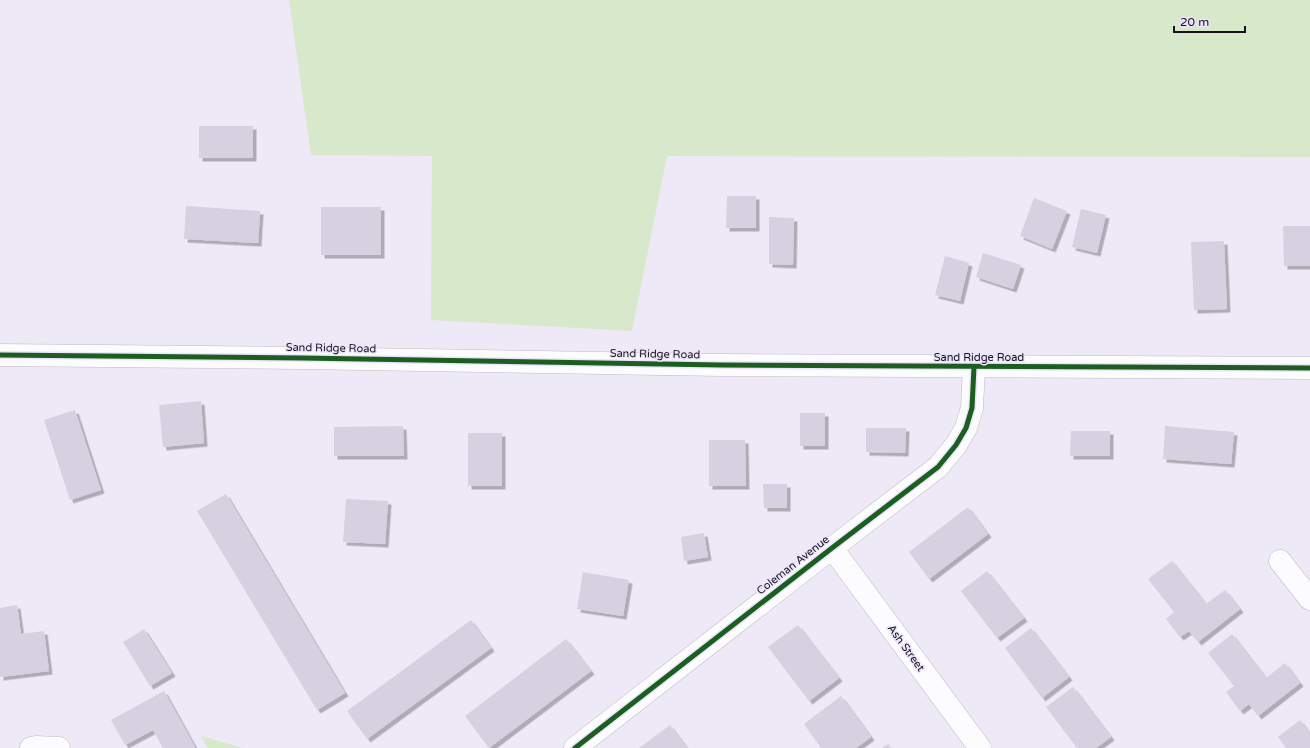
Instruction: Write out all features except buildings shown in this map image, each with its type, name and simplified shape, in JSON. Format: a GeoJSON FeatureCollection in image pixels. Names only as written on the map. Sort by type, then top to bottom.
{"type":"FeatureCollection","features":[{"type":"Feature","properties":{"kind":"street","name":"Sand Ridge Road"},"geometry":{"type":"LineString","coordinates":[[0,355],[302,358],[714,365],[1310,368]]}},
{"type":"Feature","properties":{"kind":"street","name":"Coleman Avenue"},"geometry":{"type":"LineString","coordinates":[[576,748],[938,466],[956,446],[966,428],[972,408],[974,367]]}},
{"type":"Feature","properties":{"kind":"street","name":"Ash Street"},"geometry":{"type":"LineString","coordinates":[[832,548],[980,748]]}},
{"type":"Feature","properties":{"kind":"street"},"geometry":{"type":"LineString","coordinates":[[1280,561],[1310,599]]}},
{"type":"Feature","properties":{"kind":"street"},"geometry":{"type":"LineString","coordinates":[[31,748],[59,748]]}},
{"type":"Feature","properties":{"kind":"green space"},"geometry":{"type":"Polygon","coordinates":[[[289,0],[1310,0],[1310,157],[667,156],[632,331],[431,320],[432,156],[311,155],[289,0]]]}},
{"type":"Feature","properties":{"kind":"green space"},"geometry":{"type":"Polygon","coordinates":[[[201,736],[243,748],[208,748],[201,736]]]}},
{"type":"Feature","properties":{"kind":"cycle path"},"geometry":{"type":"LineString","coordinates":[[0,355],[722,365],[1310,368]]}},
{"type":"Feature","properties":{"kind":"cycle path"},"geometry":{"type":"LineString","coordinates":[[575,748],[938,467],[956,445],[966,428],[972,408],[974,367]]}}]}
